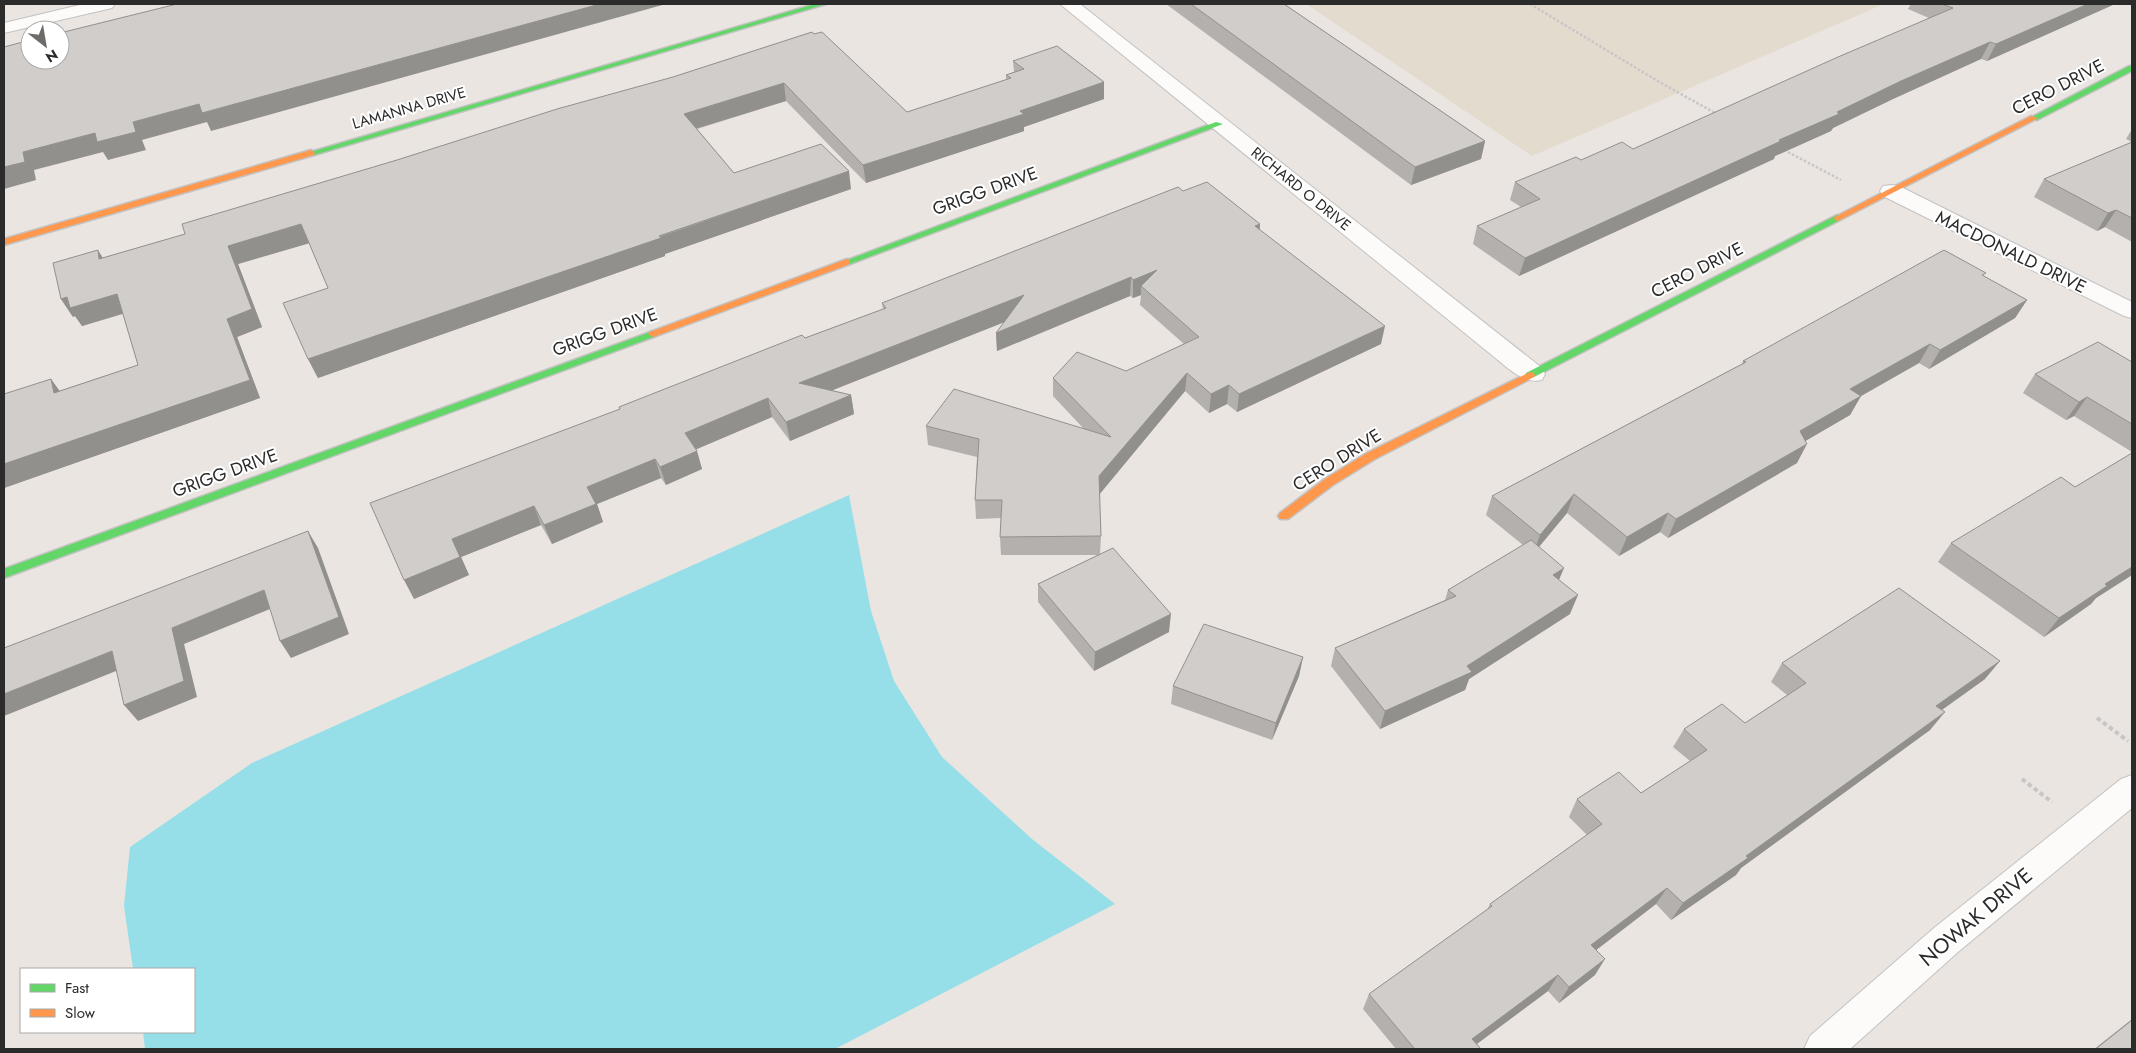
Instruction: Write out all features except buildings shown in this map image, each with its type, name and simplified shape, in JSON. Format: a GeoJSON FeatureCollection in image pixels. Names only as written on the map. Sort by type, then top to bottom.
{"type":"FeatureCollection","features":[{"type":"Feature","properties":{"kind":"street"},"geometry":{"type":"LineString","coordinates":[[4,28],[106,4]]}},
{"type":"Feature","properties":{"kind":"street","name":"LAMANNA DRIVE"},"geometry":{"type":"LineString","coordinates":[[4,242],[822,4]]}},
{"type":"Feature","properties":{"kind":"street","name":"RICHARD O DRIVE"},"geometry":{"type":"LineString","coordinates":[[1069,4],[1533,374]]}},
{"type":"Feature","properties":{"kind":"street","name":"CERO DRIVE"},"geometry":{"type":"LineString","coordinates":[[1284,516],[1329,482],[1371,456],[2132,68]]}},
{"type":"Feature","properties":{"kind":"street","name":"GRIGG DRIVE"},"geometry":{"type":"LineString","coordinates":[[4,574],[1219,124]]}},
{"type":"Feature","properties":{"kind":"street","name":"MACDONALD DRIVE"},"geometry":{"type":"LineString","coordinates":[[1891,191],[2132,311]]}},
{"type":"Feature","properties":{"kind":"street","name":"NOWAK DRIVE"},"geometry":{"type":"LineString","coordinates":[[1823,1049],[1946,940],[2128,799]]}},
{"type":"Feature","properties":{"kind":"path"},"geometry":{"type":"LineString","coordinates":[[1530,4],[1661,83],[1725,118]]}},
{"type":"Feature","properties":{"kind":"path"},"geometry":{"type":"LineString","coordinates":[[1776,145],[1842,181]]}},
{"type":"Feature","properties":{"kind":"path"},"geometry":{"type":"LineString","coordinates":[[2097,718],[2128,741]]}},
{"type":"Feature","properties":{"kind":"path"},"geometry":{"type":"LineString","coordinates":[[2022,780],[2052,803]]}},
{"type":"Feature","properties":{"kind":"shaded area"},"geometry":{"type":"Polygon","coordinates":[[[1306,4],[1884,4],[1532,156],[1306,4]]]}},
{"type":"Feature","properties":{"kind":"water"},"geometry":{"type":"Polygon","coordinates":[[[849,495],[871,611],[894,681],[942,757],[1032,839],[1115,904],[835,1049],[145,1049],[143,1033],[195,1033],[195,968],[133,968],[124,906],[130,847],[252,763],[849,495]]]}},
{"type":"Feature","properties":{"kind":"traffic: fast"},"geometry":{"type":"LineString","coordinates":[[311,153],[822,4]]}},
{"type":"Feature","properties":{"kind":"traffic: fast"},"geometry":{"type":"LineString","coordinates":[[2034,118],[2132,68]]}},
{"type":"Feature","properties":{"kind":"traffic: fast"},"geometry":{"type":"LineString","coordinates":[[847,262],[1219,124]]}},
{"type":"Feature","properties":{"kind":"traffic: fast"},"geometry":{"type":"LineString","coordinates":[[1530,375],[1837,218]]}},
{"type":"Feature","properties":{"kind":"traffic: fast"},"geometry":{"type":"LineString","coordinates":[[4,574],[653,334]]}},
{"type":"Feature","properties":{"kind":"traffic: slow"},"geometry":{"type":"LineString","coordinates":[[1837,218],[2034,118]]}},
{"type":"Feature","properties":{"kind":"traffic: slow"},"geometry":{"type":"LineString","coordinates":[[4,242],[311,153]]}},
{"type":"Feature","properties":{"kind":"traffic: slow"},"geometry":{"type":"LineString","coordinates":[[653,334],[847,262]]}},
{"type":"Feature","properties":{"kind":"traffic: slow"},"geometry":{"type":"LineString","coordinates":[[1284,516],[1329,482],[1371,456],[1530,375]]}}]}
